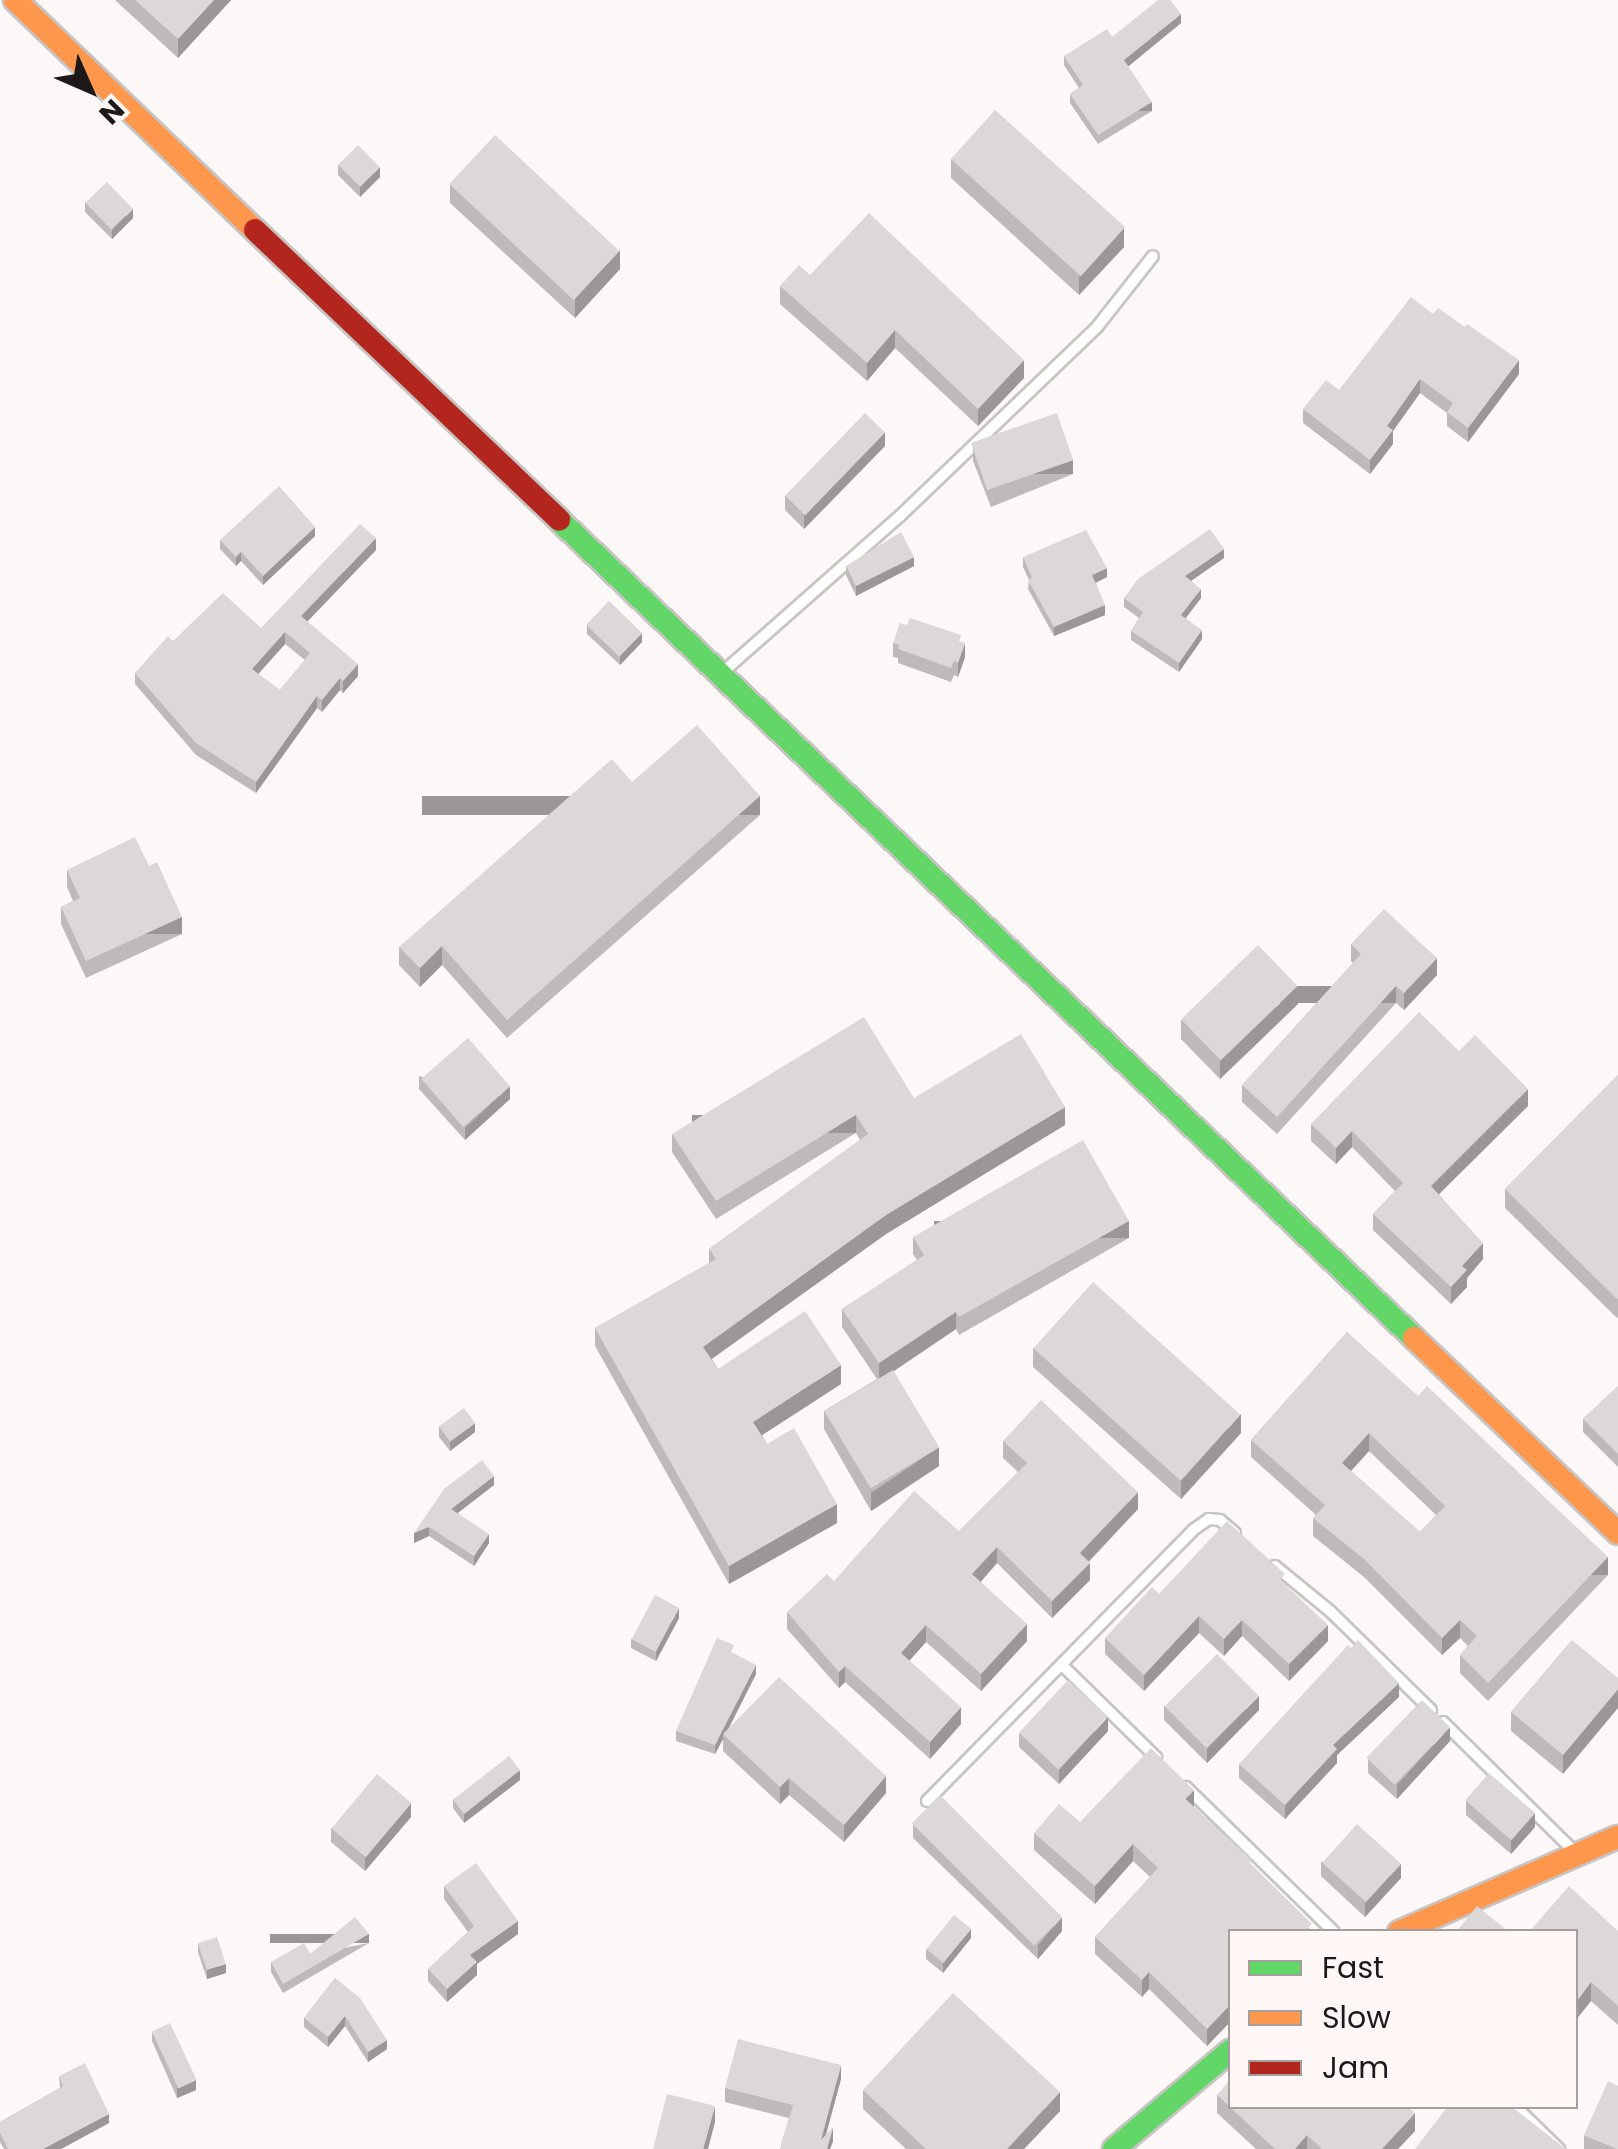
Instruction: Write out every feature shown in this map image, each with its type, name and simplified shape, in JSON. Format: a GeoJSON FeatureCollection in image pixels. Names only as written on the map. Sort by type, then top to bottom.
{"type":"FeatureCollection","features":[{"type":"Feature","properties":{"kind":"street"},"geometry":{"type":"LineString","coordinates":[[15,0],[1618,1533]]}},
{"type":"Feature","properties":{"kind":"street"},"geometry":{"type":"LineString","coordinates":[[1407,1929],[1618,1838]]}},
{"type":"Feature","properties":{"kind":"street"},"geometry":{"type":"LineString","coordinates":[[1114,2149],[1228,2053]]}},
{"type":"Feature","properties":{"kind":"lane"},"geometry":{"type":"LineString","coordinates":[[720,674],[900,516],[1097,326],[1152,256]]}},
{"type":"Feature","properties":{"kind":"lane"},"geometry":{"type":"LineString","coordinates":[[927,1802],[1064,1667],[1193,1530],[1209,1520],[1220,1520],[1248,1543]]}},
{"type":"Feature","properties":{"kind":"lane"},"geometry":{"type":"LineString","coordinates":[[1262,1555],[1331,1612],[1578,1855]]}},
{"type":"Feature","properties":{"kind":"lane"},"geometry":{"type":"LineString","coordinates":[[1064,1667],[1163,1764]]}},
{"type":"Feature","properties":{"kind":"lane"},"geometry":{"type":"LineString","coordinates":[[1178,1778],[1331,1929]]}},
{"type":"Feature","properties":{"kind":"lane"},"geometry":{"type":"LineString","coordinates":[[1518,2109],[1559,2149]]}},
{"type":"Feature","properties":{"kind":"building"},"geometry":{"type":"Polygon","coordinates":[[[135,0],[214,0],[178,39],[135,0]]]}},
{"type":"Feature","properties":{"kind":"building"},"geometry":{"type":"Polygon","coordinates":[[[1158,0],[1170,0],[1181,14],[1124,60],[1152,102],[1098,135],[1070,94],[1083,85],[1064,56],[1107,29],[1112,37],[1158,0]]]}},
{"type":"Feature","properties":{"kind":"building"},"geometry":{"type":"Polygon","coordinates":[[[995,110],[1125,227],[1081,276],[951,159],[995,110]]]}},
{"type":"Feature","properties":{"kind":"building"},"geometry":{"type":"Polygon","coordinates":[[[495,135],[619,251],[574,300],[449,184],[495,135]]]}},
{"type":"Feature","properties":{"kind":"building"},"geometry":{"type":"Polygon","coordinates":[[[358,145],[380,167],[360,187],[338,165],[358,145]]]}},
{"type":"Feature","properties":{"kind":"building"},"geometry":{"type":"Polygon","coordinates":[[[107,182],[133,209],[111,229],[85,203],[107,182]]]}},
{"type":"Feature","properties":{"kind":"building"},"geometry":{"type":"Polygon","coordinates":[[[869,213],[1024,360],[978,409],[895,330],[867,363],[780,286],[799,265],[810,275],[869,213]]]}},
{"type":"Feature","properties":{"kind":"building"},"geometry":{"type":"Polygon","coordinates":[[[1411,297],[1433,314],[1438,308],[1465,327],[1467,324],[1519,360],[1468,428],[1447,412],[1453,403],[1420,379],[1387,426],[1393,430],[1370,460],[1303,409],[1326,380],[1339,390],[1411,297]]]}},
{"type":"Feature","properties":{"kind":"building"},"geometry":{"type":"Polygon","coordinates":[[[865,413],[885,432],[805,515],[785,496],[865,413]]]}},
{"type":"Feature","properties":{"kind":"building"},"geometry":{"type":"Polygon","coordinates":[[[1057,413],[1073,460],[987,490],[971,443],[1057,413]]]}},
{"type":"Feature","properties":{"kind":"building"},"geometry":{"type":"Polygon","coordinates":[[[279,486],[315,527],[263,576],[241,552],[236,557],[220,540],[279,486]]]}},
{"type":"Feature","properties":{"kind":"building"},"geometry":{"type":"Polygon","coordinates":[[[360,524],[376,538],[301,616],[358,664],[322,700],[317,696],[256,782],[196,743],[135,673],[168,636],[173,641],[223,593],[261,628],[360,524]],[[285,632],[252,669],[280,690],[310,653],[285,632]]]}},
{"type":"Feature","properties":{"kind":"building"},"geometry":{"type":"Polygon","coordinates":[[[1210,529],[1224,549],[1185,576],[1201,589],[1181,615],[1202,630],[1179,663],[1131,631],[1143,612],[1124,598],[1138,579],[1210,529]]]}},
{"type":"Feature","properties":{"kind":"building"},"geometry":{"type":"Polygon","coordinates":[[[1086,530],[1107,568],[1092,575],[1105,605],[1054,627],[1028,580],[1032,578],[1023,557],[1086,530]]]}},
{"type":"Feature","properties":{"kind":"building"},"geometry":{"type":"Polygon","coordinates":[[[901,532],[914,557],[856,586],[846,566],[901,532]]]}},
{"type":"Feature","properties":{"kind":"building"},"geometry":{"type":"Polygon","coordinates":[[[609,601],[642,633],[619,657],[586,625],[609,601]]]}},
{"type":"Feature","properties":{"kind":"building"},"geometry":{"type":"Polygon","coordinates":[[[910,618],[961,635],[959,641],[965,643],[958,663],[954,661],[951,668],[898,649],[899,645],[893,643],[900,623],[907,625],[910,618]]]}},
{"type":"Feature","properties":{"kind":"building"},"geometry":{"type":"Polygon","coordinates":[[[697,725],[760,796],[507,1020],[442,946],[420,968],[399,947],[612,759],[632,782],[697,725]]]}},
{"type":"Feature","properties":{"kind":"building"},"geometry":{"type":"Polygon","coordinates":[[[135,837],[149,866],[157,862],[182,917],[86,961],[61,907],[80,898],[67,870],[135,837]]]}},
{"type":"Feature","properties":{"kind":"building"},"geometry":{"type":"Polygon","coordinates":[[[1384,909],[1437,958],[1404,993],[1396,986],[1277,1117],[1242,1085],[1361,954],[1351,944],[1384,909]]]}},
{"type":"Feature","properties":{"kind":"building"},"geometry":{"type":"Polygon","coordinates":[[[1258,945],[1298,986],[1221,1060],[1181,1019],[1258,945]]]}},
{"type":"Feature","properties":{"kind":"building"},"geometry":{"type":"Polygon","coordinates":[[[1419,1012],[1459,1051],[1475,1035],[1528,1089],[1431,1186],[1483,1243],[1462,1266],[1467,1270],[1451,1287],[1373,1214],[1403,1183],[1352,1131],[1336,1148],[1311,1124],[1419,1012]]]}},
{"type":"Feature","properties":{"kind":"building"},"geometry":{"type":"Polygon","coordinates":[[[864,1017],[914,1098],[1021,1034],[1065,1107],[886,1215],[703,1347],[718,1369],[805,1311],[841,1365],[753,1422],[767,1444],[794,1428],[837,1504],[729,1566],[595,1328],[716,1259],[709,1249],[868,1134],[856,1115],[716,1201],[672,1134],[864,1017]]]}},
{"type":"Feature","properties":{"kind":"building"},"geometry":{"type":"Polygon","coordinates":[[[468,1038],[510,1086],[463,1127],[421,1079],[468,1038]]]}},
{"type":"Feature","properties":{"kind":"building"},"geometry":{"type":"Polygon","coordinates":[[[1618,1075],[1618,1298],[1617,1299],[1505,1189],[1618,1075]]]}},
{"type":"Feature","properties":{"kind":"building"},"geometry":{"type":"Polygon","coordinates":[[[1083,1140],[1129,1221],[959,1317],[956,1312],[879,1363],[842,1309],[924,1255],[913,1237],[1083,1140]]]}},
{"type":"Feature","properties":{"kind":"building"},"geometry":{"type":"Polygon","coordinates":[[[1093,1282],[1240,1414],[1181,1481],[1033,1348],[1093,1282]]]}},
{"type":"Feature","properties":{"kind":"building"},"geometry":{"type":"Polygon","coordinates":[[[1347,1332],[1418,1396],[1427,1386],[1608,1557],[1488,1683],[1460,1655],[1477,1636],[1460,1620],[1442,1638],[1364,1559],[1313,1518],[1325,1505],[1251,1440],[1347,1332]],[[1369,1433],[1342,1463],[1420,1532],[1445,1506],[1369,1433]]]}},
{"type":"Feature","properties":{"kind":"building"},"geometry":{"type":"Polygon","coordinates":[[[893,1370],[939,1447],[871,1488],[824,1411],[893,1370]]]}},
{"type":"Feature","properties":{"kind":"building"},"geometry":{"type":"Polygon","coordinates":[[[1618,1386],[1618,1454],[1583,1419],[1618,1386]]]}},
{"type":"Feature","properties":{"kind":"building"},"geometry":{"type":"Polygon","coordinates":[[[1041,1400],[1138,1492],[1080,1553],[1090,1563],[1052,1601],[997,1547],[972,1574],[1027,1624],[981,1674],[926,1625],[901,1653],[961,1707],[930,1742],[845,1666],[839,1672],[787,1612],[827,1574],[834,1581],[914,1491],[959,1531],[1027,1463],[1003,1441],[1041,1400]]]}},
{"type":"Feature","properties":{"kind":"building"},"geometry":{"type":"Polygon","coordinates":[[[464,1408],[475,1423],[450,1442],[439,1426],[464,1408]]]}},
{"type":"Feature","properties":{"kind":"building"},"geometry":{"type":"Polygon","coordinates":[[[482,1460],[494,1476],[451,1509],[489,1534],[474,1556],[429,1527],[414,1533],[444,1489],[482,1460]]]}},
{"type":"Feature","properties":{"kind":"building"},"geometry":{"type":"Polygon","coordinates":[[[1227,1521],[1285,1574],[1280,1580],[1328,1625],[1289,1664],[1242,1620],[1224,1639],[1199,1616],[1144,1675],[1105,1638],[1152,1587],[1159,1594],[1227,1521]]]}},
{"type":"Feature","properties":{"kind":"building"},"geometry":{"type":"Polygon","coordinates":[[[655,1595],[679,1608],[655,1652],[632,1639],[655,1595]]]}},
{"type":"Feature","properties":{"kind":"building"},"geometry":{"type":"Polygon","coordinates":[[[717,1638],[734,1645],[731,1652],[756,1665],[715,1745],[676,1731],[717,1638]]]}},
{"type":"Feature","properties":{"kind":"building"},"geometry":{"type":"Polygon","coordinates":[[[1358,1640],[1399,1683],[1333,1745],[1337,1749],[1285,1805],[1239,1764],[1348,1645],[1351,1648],[1358,1640]]]}},
{"type":"Feature","properties":{"kind":"building"},"geometry":{"type":"Polygon","coordinates":[[[1572,1640],[1618,1678],[1618,1689],[1563,1755],[1511,1712],[1572,1640]]]}},
{"type":"Feature","properties":{"kind":"building"},"geometry":{"type":"Polygon","coordinates":[[[1217,1654],[1259,1696],[1206,1748],[1165,1706],[1217,1654]]]}},
{"type":"Feature","properties":{"kind":"building"},"geometry":{"type":"Polygon","coordinates":[[[779,1677],[886,1776],[844,1825],[789,1778],[780,1787],[723,1734],[779,1677]]]}},
{"type":"Feature","properties":{"kind":"building"},"geometry":{"type":"Polygon","coordinates":[[[1068,1680],[1107,1717],[1058,1769],[1019,1733],[1068,1680]]]}},
{"type":"Feature","properties":{"kind":"building"},"geometry":{"type":"Polygon","coordinates":[[[1422,1700],[1450,1727],[1394,1785],[1366,1758],[1422,1700]]]}},
{"type":"Feature","properties":{"kind":"building"},"geometry":{"type":"Polygon","coordinates":[[[1151,1748],[1194,1790],[1185,1799],[1252,1860],[1250,1863],[1312,1924],[1307,1929],[1228,1929],[1228,2007],[1207,2029],[1149,1972],[1142,1980],[1095,1937],[1158,1868],[1133,1844],[1095,1886],[1034,1833],[1059,1804],[1080,1822],[1151,1748]]]}},
{"type":"Feature","properties":{"kind":"building"},"geometry":{"type":"Polygon","coordinates":[[[509,1756],[520,1770],[464,1814],[453,1800],[509,1756]]]}},
{"type":"Feature","properties":{"kind":"building"},"geometry":{"type":"Polygon","coordinates":[[[1489,1773],[1535,1813],[1511,1840],[1465,1800],[1489,1773]]]}},
{"type":"Feature","properties":{"kind":"building"},"geometry":{"type":"Polygon","coordinates":[[[377,1774],[411,1803],[366,1857],[331,1828],[377,1774]]]}},
{"type":"Feature","properties":{"kind":"building"},"geometry":{"type":"Polygon","coordinates":[[[940,1795],[1062,1917],[1034,1946],[912,1823],[940,1795]]]}},
{"type":"Feature","properties":{"kind":"building"},"geometry":{"type":"Polygon","coordinates":[[[1357,1824],[1401,1863],[1366,1902],[1322,1863],[1357,1824]]]}},
{"type":"Feature","properties":{"kind":"building"},"geometry":{"type":"Polygon","coordinates":[[[476,1863],[518,1921],[470,1955],[477,1962],[447,1989],[428,1969],[474,1926],[444,1886],[476,1863]]]}},
{"type":"Feature","properties":{"kind":"building"},"geometry":{"type":"Polygon","coordinates":[[[1569,1886],[1618,1931],[1618,2006],[1591,1982],[1578,1999],[1578,1929],[1532,1929],[1569,1886]]]}},
{"type":"Feature","properties":{"kind":"building"},"geometry":{"type":"Polygon","coordinates":[[[1477,1906],[1505,1929],[1458,1929],[1477,1906]]]}},
{"type":"Feature","properties":{"kind":"building"},"geometry":{"type":"Polygon","coordinates":[[[954,1915],[971,1929],[943,1963],[926,1949],[954,1915]]]}},
{"type":"Feature","properties":{"kind":"building"},"geometry":{"type":"Polygon","coordinates":[[[355,1917],[369,1934],[283,1984],[271,1962],[304,1943],[310,1954],[355,1917]]]}},
{"type":"Feature","properties":{"kind":"building"},"geometry":{"type":"Polygon","coordinates":[[[217,1937],[226,1964],[207,1970],[198,1943],[217,1937]]]}},
{"type":"Feature","properties":{"kind":"building"},"geometry":{"type":"Polygon","coordinates":[[[335,1978],[360,1998],[387,2040],[368,2052],[345,2016],[328,2037],[304,2018],[335,1978]]]}},
{"type":"Feature","properties":{"kind":"building"},"geometry":{"type":"Polygon","coordinates":[[[953,1993],[1060,2092],[1007,2149],[926,2149],[863,2090],[953,1993]]]}},
{"type":"Feature","properties":{"kind":"building"},"geometry":{"type":"Polygon","coordinates":[[[170,2023],[197,2080],[178,2089],[152,2031],[170,2023]]]}},
{"type":"Feature","properties":{"kind":"building"},"geometry":{"type":"Polygon","coordinates":[[[738,2039],[841,2065],[821,2140],[833,2127],[827,2149],[780,2149],[793,2105],[725,2088],[738,2039]]]}},
{"type":"Feature","properties":{"kind":"building"},"geometry":{"type":"Polygon","coordinates":[[[85,2063],[109,2114],[43,2149],[8,2149],[0,2133],[0,2122],[63,2086],[59,2076],[85,2063]]]}},
{"type":"Feature","properties":{"kind":"building"},"geometry":{"type":"Polygon","coordinates":[[[1608,2081],[1618,2086],[1618,2149],[1584,2135],[1608,2081]]]}},
{"type":"Feature","properties":{"kind":"building"},"geometry":{"type":"Polygon","coordinates":[[[1228,2082],[1228,2105],[1217,2095],[1228,2082]]]}},
{"type":"Feature","properties":{"kind":"building"},"geometry":{"type":"Polygon","coordinates":[[[667,2094],[715,2106],[703,2149],[653,2149],[667,2094]]]}},
{"type":"Feature","properties":{"kind":"building"},"geometry":{"type":"Polygon","coordinates":[[[1232,2109],[1411,2109],[1415,2113],[1382,2149],[1322,2149],[1307,2135],[1295,2149],[1275,2149],[1232,2109]]]}},
{"type":"Feature","properties":{"kind":"building"},"geometry":{"type":"Polygon","coordinates":[[[1446,2109],[1515,2109],[1566,2149],[1415,2149],[1446,2109]]]}},
{"type":"Feature","properties":{"kind":"traffic: fast"},"geometry":{"type":"LineString","coordinates":[[559,520],[1414,1338]]}},
{"type":"Feature","properties":{"kind":"traffic: fast"},"geometry":{"type":"LineString","coordinates":[[1114,2149],[1228,2053]]}},
{"type":"Feature","properties":{"kind":"traffic: slow"},"geometry":{"type":"LineString","coordinates":[[15,0],[255,230]]}},
{"type":"Feature","properties":{"kind":"traffic: slow"},"geometry":{"type":"LineString","coordinates":[[1414,1338],[1618,1533]]}},
{"type":"Feature","properties":{"kind":"traffic: slow"},"geometry":{"type":"LineString","coordinates":[[1406,1929],[1618,1837]]}},
{"type":"Feature","properties":{"kind":"traffic: jam"},"geometry":{"type":"LineString","coordinates":[[255,230],[559,520]]}}]}
